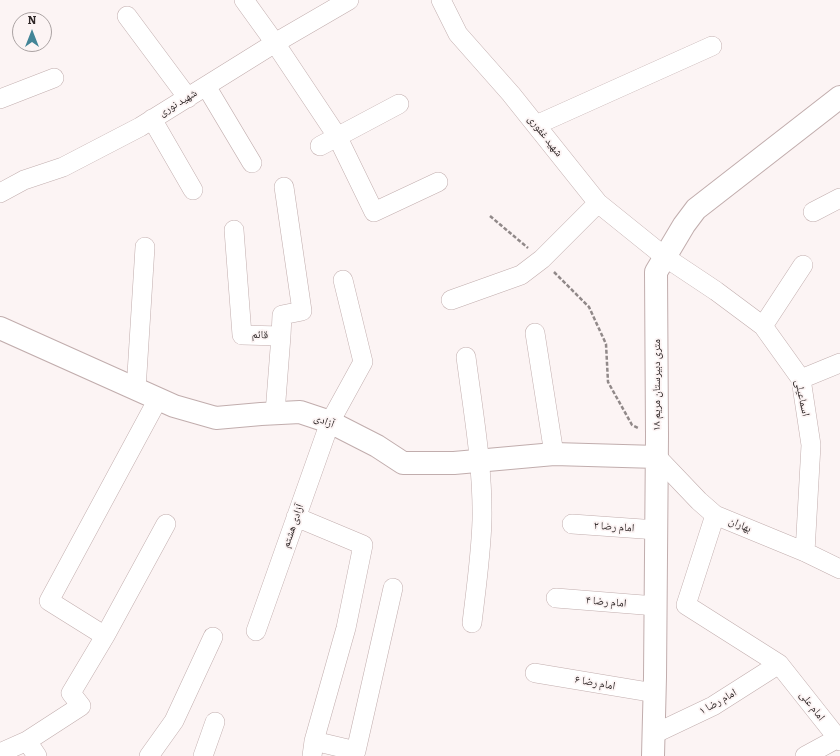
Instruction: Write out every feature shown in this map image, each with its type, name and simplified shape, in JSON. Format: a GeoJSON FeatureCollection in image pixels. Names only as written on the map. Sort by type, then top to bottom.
{"type":"FeatureCollection","features":[{"type":"Feature","properties":{"kind":"street"},"geometry":{"type":"LineString","coordinates":[[244,0],[275,43],[337,136],[374,212],[438,182]]}},
{"type":"Feature","properties":{"kind":"street","name":"شهید نوری"},"geometry":{"type":"LineString","coordinates":[[0,193],[24,180],[63,167],[152,119],[275,43],[349,0]]}},
{"type":"Feature","properties":{"kind":"street","name":"شهید غفوری"},"geometry":{"type":"LineString","coordinates":[[441,0],[458,34],[511,94],[598,203],[665,258]]}},
{"type":"Feature","properties":{"kind":"street"},"geometry":{"type":"LineString","coordinates":[[127,16],[188,98]]}},
{"type":"Feature","properties":{"kind":"street"},"geometry":{"type":"LineString","coordinates":[[536,125],[712,46]]}},
{"type":"Feature","properties":{"kind":"street"},"geometry":{"type":"LineString","coordinates":[[0,99],[54,78]]}},
{"type":"Feature","properties":{"kind":"street"},"geometry":{"type":"LineString","coordinates":[[206,86],[252,163]]}},
{"type":"Feature","properties":{"kind":"street","name":"۱۸ متری دبیرستان مریم"},"geometry":{"type":"LineString","coordinates":[[653,756],[657,457],[656,272],[684,225],[696,209],[840,97]]}},
{"type":"Feature","properties":{"kind":"street"},"geometry":{"type":"LineString","coordinates":[[320,146],[399,104]]}},
{"type":"Feature","properties":{"kind":"street"},"geometry":{"type":"LineString","coordinates":[[152,119],[194,190]]}},
{"type":"Feature","properties":{"kind":"street"},"geometry":{"type":"LineString","coordinates":[[281,336],[282,315],[302,311],[284,187]]}},
{"type":"Feature","properties":{"kind":"street"},"geometry":{"type":"LineString","coordinates":[[813,212],[840,198]]}},
{"type":"Feature","properties":{"kind":"street"},"geometry":{"type":"LineString","coordinates":[[450,300],[520,275],[542,259],[598,203]]}},
{"type":"Feature","properties":{"kind":"street","name":"قائم"},"geometry":{"type":"LineString","coordinates":[[234,230],[242,334],[281,336],[275,413]]}},
{"type":"Feature","properties":{"kind":"street"},"geometry":{"type":"LineString","coordinates":[[136,390],[145,247]]}},
{"type":"Feature","properties":{"kind":"street","name":"اسماعیلی"},"geometry":{"type":"LineString","coordinates":[[665,258],[716,291],[763,326],[801,379],[811,445],[805,552]]}},
{"type":"Feature","properties":{"kind":"street"},"geometry":{"type":"LineString","coordinates":[[763,326],[803,265]]}},
{"type":"Feature","properties":{"kind":"street","name":"آزادی هشتم"},"geometry":{"type":"LineString","coordinates":[[256,631],[330,422],[363,362],[343,280]]}},
{"type":"Feature","properties":{"kind":"street","name":"آزادی"},"geometry":{"type":"LineString","coordinates":[[0,328],[174,406],[216,418],[300,412],[330,422],[377,446],[403,463],[454,463],[554,454],[657,457]]}},
{"type":"Feature","properties":{"kind":"street"},"geometry":{"type":"LineString","coordinates":[[535,333],[554,454]]}},
{"type":"Feature","properties":{"kind":"street"},"geometry":{"type":"LineString","coordinates":[[466,357],[480,461],[482,520],[478,581],[472,623]]}},
{"type":"Feature","properties":{"kind":"street"},"geometry":{"type":"LineString","coordinates":[[801,379],[840,363]]}},
{"type":"Feature","properties":{"kind":"street"},"geometry":{"type":"LineString","coordinates":[[105,636],[49,601],[158,400]]}},
{"type":"Feature","properties":{"kind":"street","name":"بهاران"},"geometry":{"type":"LineString","coordinates":[[657,457],[699,501],[715,515],[840,568]]}},
{"type":"Feature","properties":{"kind":"street","name":"امام علی"},"geometry":{"type":"LineString","coordinates":[[715,515],[686,605],[782,667],[839,739]]}},
{"type":"Feature","properties":{"kind":"street"},"geometry":{"type":"LineString","coordinates":[[296,517],[363,545],[346,628],[313,748],[356,751],[393,588]]}},
{"type":"Feature","properties":{"kind":"street"},"geometry":{"type":"LineString","coordinates":[[0,753],[26,741],[81,706],[71,693],[105,636],[166,524]]}},
{"type":"Feature","properties":{"kind":"street","name":"امام رضا ۲"},"geometry":{"type":"LineString","coordinates":[[572,524],[656,530]]}},
{"type":"Feature","properties":{"kind":"street","name":"امام رضا ۴"},"geometry":{"type":"LineString","coordinates":[[556,598],[656,606]]}},
{"type":"Feature","properties":{"kind":"street"},"geometry":{"type":"LineString","coordinates":[[148,756],[174,721],[213,637]]}},
{"type":"Feature","properties":{"kind":"street","name":"امام رضا ۱"},"geometry":{"type":"LineString","coordinates":[[654,734],[713,706],[782,667]]}},
{"type":"Feature","properties":{"kind":"street","name":"امام رضا ۶"},"geometry":{"type":"LineString","coordinates":[[535,673],[655,693]]}},
{"type":"Feature","properties":{"kind":"street"},"geometry":{"type":"LineString","coordinates":[[203,756],[215,722]]}},
{"type":"Feature","properties":{"kind":"street"},"geometry":{"type":"LineString","coordinates":[[805,756],[839,739]]}},
{"type":"Feature","properties":{"kind":"street"},"geometry":{"type":"LineString","coordinates":[[26,741],[38,756]]}},
{"type":"Feature","properties":{"kind":"path"},"geometry":{"type":"LineString","coordinates":[[490,216],[542,259],[589,307],[606,344],[608,382],[632,425],[657,436]]}}]}
